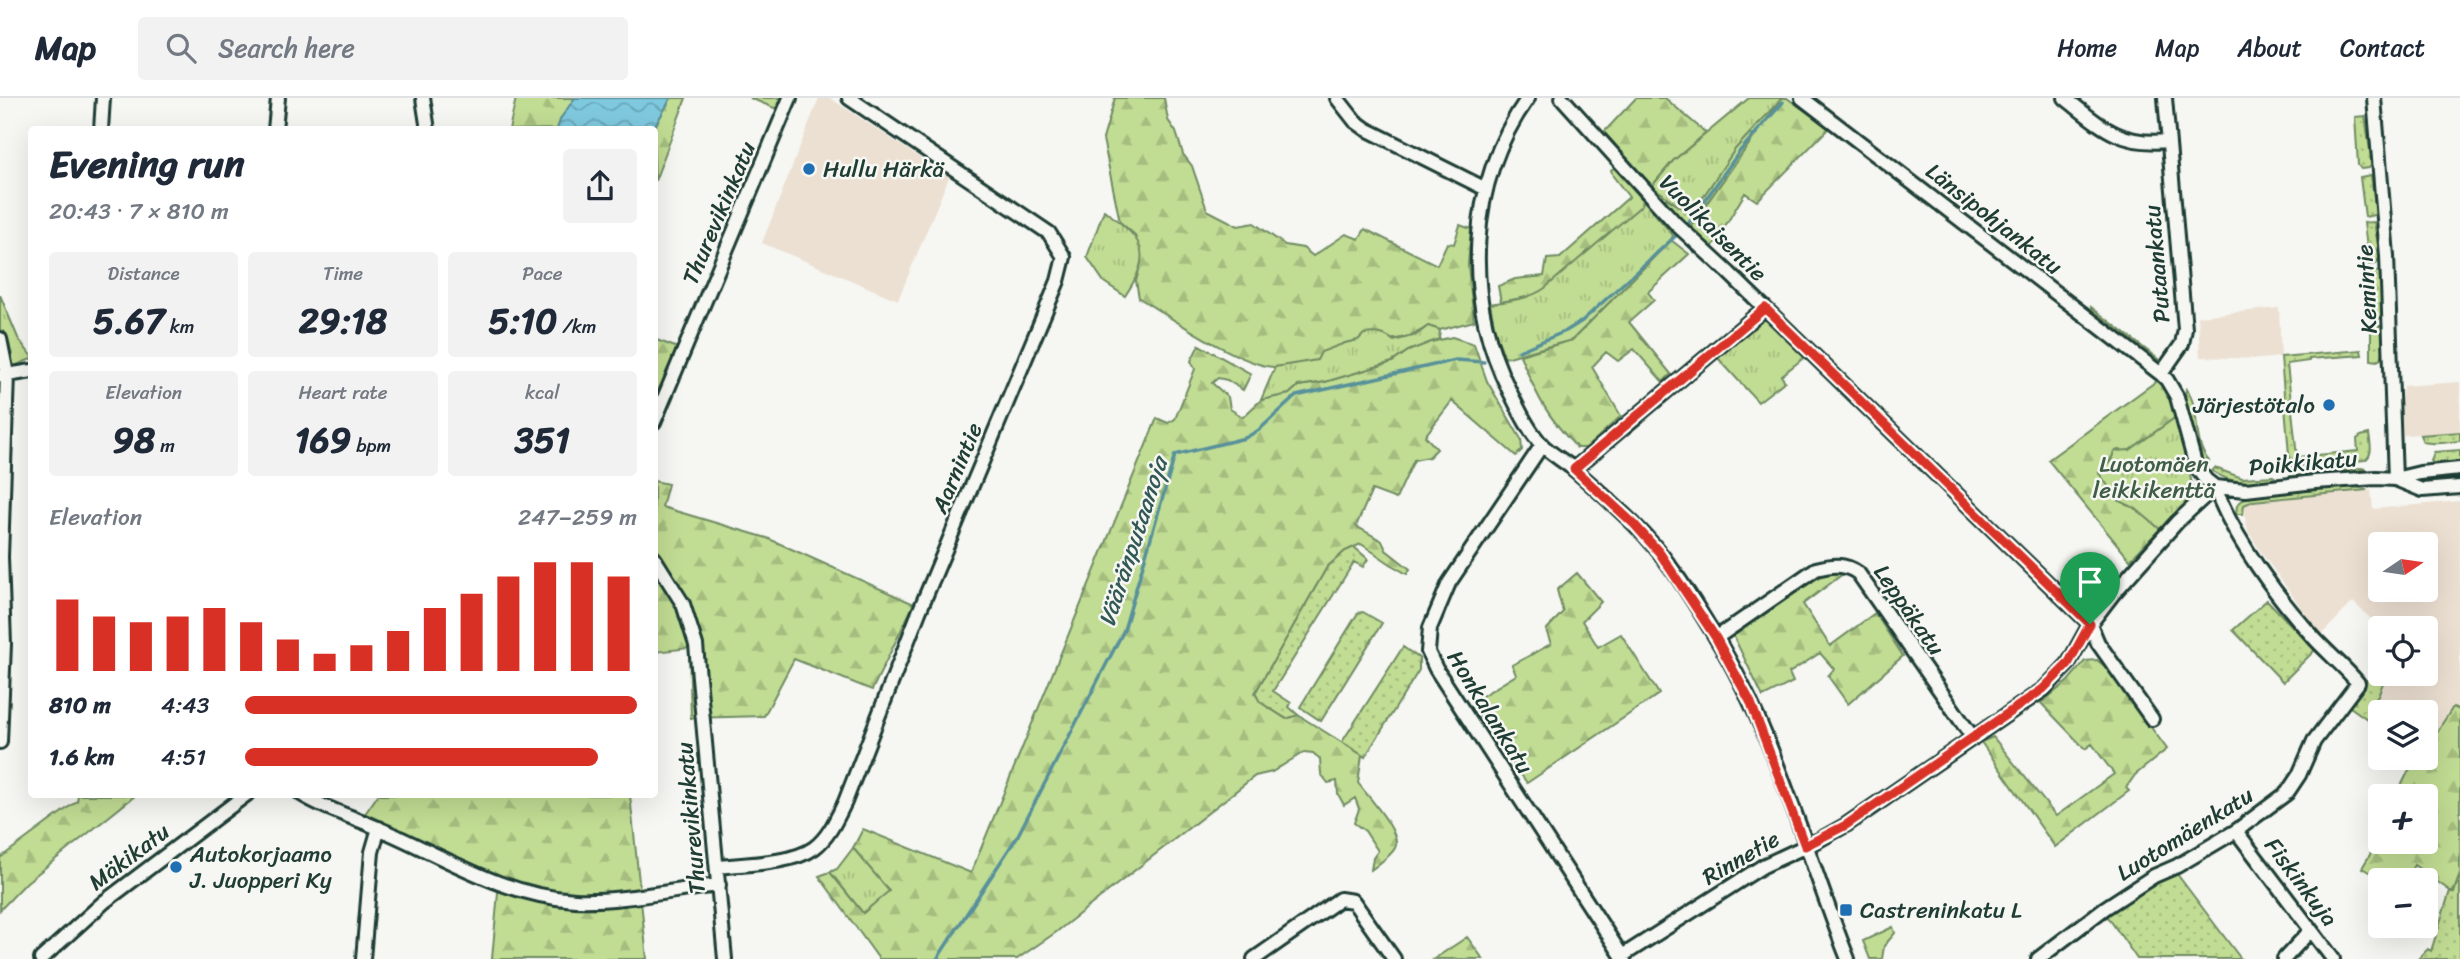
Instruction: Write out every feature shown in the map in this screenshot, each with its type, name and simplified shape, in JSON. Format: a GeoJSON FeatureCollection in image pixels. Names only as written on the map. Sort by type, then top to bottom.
{"type":"FeatureCollection","features":[{"type":"Feature","properties":{"kind":"street"},"geometry":{"type":"LineString","coordinates":[[102,126],[103,98]]}},
{"type":"Feature","properties":{"kind":"street"},"geometry":{"type":"LineString","coordinates":[[275,126],[278,98]]}},
{"type":"Feature","properties":{"kind":"street"},"geometry":{"type":"LineString","coordinates":[[423,98],[427,126]]}},
{"type":"Feature","properties":{"kind":"street","name":"Thurevikinkatu"},"geometry":{"type":"LineString","coordinates":[[658,412],[790,98]]}},
{"type":"Feature","properties":{"kind":"street","name":"Aarnintie"},"geometry":{"type":"LineString","coordinates":[[717,867],[793,858],[813,849],[831,829],[845,803],[919,611],[1058,281],[1064,257],[1049,233],[849,98]]}},
{"type":"Feature","properties":{"kind":"street"},"geometry":{"type":"LineString","coordinates":[[1337,98],[1355,121],[1366,129],[1486,189]]}},
{"type":"Feature","properties":{"kind":"street"},"geometry":{"type":"LineString","coordinates":[[1528,98],[1508,130],[1486,189],[1481,214],[1477,270],[1484,322],[1500,372],[1542,445],[1574,469],[1634,524],[1659,552],[1716,638],[1751,703],[1848,959]]}},
{"type":"Feature","properties":{"kind":"street","name":"Vuolikaisentie"},"geometry":{"type":"LineString","coordinates":[[1562,98],[1689,237],[2090,624],[2098,643],[2152,719]]}},
{"type":"Feature","properties":{"kind":"street","name":"Länsipohjankatu"},"geometry":{"type":"LineString","coordinates":[[1803,98],[2161,374]]}},
{"type":"Feature","properties":{"kind":"street"},"geometry":{"type":"LineString","coordinates":[[2065,98],[2098,124],[2122,137],[2147,143],[2168,141]]}},
{"type":"Feature","properties":{"kind":"street","name":"Putaankatu"},"geometry":{"type":"LineString","coordinates":[[2161,374],[2182,344],[2185,329],[2165,98]]}},
{"type":"Feature","properties":{"kind":"street","name":"Kemintie"},"geometry":{"type":"LineString","coordinates":[[2374,98],[2387,256],[2395,479]]}},
{"type":"Feature","properties":{"kind":"street"},"geometry":{"type":"LineString","coordinates":[[1574,469],[1765,308]]}},
{"type":"Feature","properties":{"kind":"street"},"geometry":{"type":"LineString","coordinates":[[0,339],[3,375],[1,557],[4,644],[0,742]]}},
{"type":"Feature","properties":{"kind":"street"},"geometry":{"type":"LineString","coordinates":[[3,375],[28,372]]}},
{"type":"Feature","properties":{"kind":"street"},"geometry":{"type":"LineString","coordinates":[[2161,374],[2177,397],[2196,467],[2206,480],[2215,486]]}},
{"type":"Feature","properties":{"kind":"street","name":"Honkalankatu"},"geometry":{"type":"LineString","coordinates":[[1542,445],[1449,583],[1430,628],[1428,652],[1623,958]]}},
{"type":"Feature","properties":{"kind":"street","name":"Poikkikatu"},"geometry":{"type":"LineString","coordinates":[[2215,486],[2246,490],[2327,481],[2395,479],[2420,473],[2460,470]]}},
{"type":"Feature","properties":{"kind":"street","name":"Poikkikatu"},"geometry":{"type":"LineString","coordinates":[[2395,479],[2422,490],[2460,487]]}},
{"type":"Feature","properties":{"kind":"street","name":"Rinnetie"},"geometry":{"type":"LineString","coordinates":[[1623,958],[1763,866],[1846,825],[2043,689],[2068,664],[2090,624],[2145,556],[2215,486]]}},
{"type":"Feature","properties":{"kind":"street","name":"Luotomäenkatu"},"geometry":{"type":"LineString","coordinates":[[2038,959],[2131,891],[2236,831],[2292,787],[2314,741],[2358,683],[2316,640],[2279,596],[2231,521],[2215,486]]}},
{"type":"Feature","properties":{"kind":"street","name":"Thurevikinkatu"},"geometry":{"type":"LineString","coordinates":[[658,564],[683,604],[696,645],[725,959]]}},
{"type":"Feature","properties":{"kind":"street","name":"Leppäkatu"},"geometry":{"type":"LineString","coordinates":[[1716,638],[1816,569],[1831,565],[1849,566],[1858,573],[1973,738]]}},
{"type":"Feature","properties":{"kind":"street","name":"Mäkikatu"},"geometry":{"type":"LineString","coordinates":[[41,959],[104,902],[242,798]]}},
{"type":"Feature","properties":{"kind":"street"},"geometry":{"type":"LineString","coordinates":[[309,798],[464,869],[531,893],[575,900],[719,885]]}},
{"type":"Feature","properties":{"kind":"street"},"geometry":{"type":"LineString","coordinates":[[363,959],[372,852],[379,828]]}},
{"type":"Feature","properties":{"kind":"street","name":"Fiskinkuja"},"geometry":{"type":"LineString","coordinates":[[2236,831],[2333,959]]}},
{"type":"Feature","properties":{"kind":"street"},"geometry":{"type":"LineString","coordinates":[[1254,959],[1338,901],[1347,898],[1353,901],[1394,959]]}},
{"type":"Feature","properties":{"kind":"street"},"geometry":{"type":"LineString","coordinates":[[2284,959],[2311,930]]}},
{"type":"Feature","properties":{"kind":"shaded area"},"geometry":{"type":"Polygon","coordinates":[[[819,98],[830,98],[949,177],[898,300],[762,243],[819,98]]]}},
{"type":"Feature","properties":{"kind":"shaded area"},"geometry":{"type":"Polygon","coordinates":[[[2279,308],[2281,357],[2200,357],[2198,316],[2279,308]]]}},
{"type":"Feature","properties":{"kind":"shaded area"},"geometry":{"type":"Polygon","coordinates":[[[2460,382],[2460,432],[2403,435],[2400,411],[2403,386],[2460,382]]]}},
{"type":"Feature","properties":{"kind":"shaded area"},"geometry":{"type":"Polygon","coordinates":[[[2371,490],[2373,509],[2460,501],[2460,710],[2453,707],[2438,733],[2438,700],[2376,700],[2383,686],[2438,686],[2438,616],[2368,616],[2353,602],[2321,635],[2248,531],[2244,513],[2246,503],[2262,499],[2371,490]]]}},
{"type":"Feature","properties":{"kind":"green space"},"geometry":{"type":"Polygon","coordinates":[[[516,98],[575,98],[558,126],[510,126],[516,98]]]}},
{"type":"Feature","properties":{"kind":"green space"},"geometry":{"type":"Polygon","coordinates":[[[671,98],[686,98],[658,173],[658,126],[655,126],[671,98]]]}},
{"type":"Feature","properties":{"kind":"green space"},"geometry":{"type":"Polygon","coordinates":[[[750,98],[792,98],[786,113],[750,98]]]}},
{"type":"Feature","properties":{"kind":"green space"},"geometry":{"type":"Polygon","coordinates":[[[1115,98],[1164,98],[1168,120],[1176,132],[1183,154],[1192,166],[1207,210],[1238,226],[1254,223],[1285,245],[1303,248],[1313,256],[1346,234],[1359,239],[1365,229],[1437,265],[1447,243],[1454,244],[1460,225],[1471,229],[1468,265],[1474,321],[1440,330],[1428,326],[1399,339],[1350,342],[1317,360],[1274,367],[1243,358],[1205,339],[1139,298],[1136,281],[1141,262],[1135,235],[1120,222],[1103,139],[1115,98]]]}},
{"type":"Feature","properties":{"kind":"green space"},"geometry":{"type":"Polygon","coordinates":[[[1636,98],[1665,98],[1706,133],[1673,161],[1652,186],[1604,132],[1636,98]]]}},
{"type":"Feature","properties":{"kind":"green space"},"geometry":{"type":"Polygon","coordinates":[[[1749,98],[1782,98],[1735,149],[1691,215],[1652,186],[1673,161],[1749,98]]]}},
{"type":"Feature","properties":{"kind":"green space"},"geometry":{"type":"Polygon","coordinates":[[[1782,98],[1690,227],[1663,201],[1666,198],[1691,214],[1735,149],[1782,98]]]}},
{"type":"Feature","properties":{"kind":"green space"},"geometry":{"type":"Polygon","coordinates":[[[1782,98],[1787,98],[1829,128],[1757,201],[1745,193],[1712,248],[1690,227],[1782,98]]]}},
{"type":"Feature","properties":{"kind":"green space"},"geometry":{"type":"Polygon","coordinates":[[[2365,116],[2372,164],[2369,168],[2361,169],[2358,165],[2355,117],[2365,116]]]}},
{"type":"Feature","properties":{"kind":"green space"},"geometry":{"type":"Polygon","coordinates":[[[1614,168],[1643,200],[1643,205],[1536,295],[1501,302],[1498,286],[1515,279],[1544,276],[1547,259],[1560,258],[1629,197],[1613,176],[1611,170],[1614,168]]]}},
{"type":"Feature","properties":{"kind":"green space"},"geometry":{"type":"Polygon","coordinates":[[[2371,175],[2376,213],[2365,217],[2360,177],[2371,175]]]}},
{"type":"Feature","properties":{"kind":"green space"},"geometry":{"type":"Polygon","coordinates":[[[1643,200],[1673,235],[1671,240],[1572,340],[1505,358],[1496,335],[1490,304],[1525,297],[1545,288],[1642,205],[1643,200]]]}},
{"type":"Feature","properties":{"kind":"green space"},"geometry":{"type":"Polygon","coordinates":[[[1104,210],[1128,229],[1140,247],[1140,268],[1125,296],[1104,282],[1087,257],[1104,210]]]}},
{"type":"Feature","properties":{"kind":"green space"},"geometry":{"type":"Polygon","coordinates":[[[2374,222],[2380,256],[2376,264],[2369,265],[2364,223],[2374,222]]]}},
{"type":"Feature","properties":{"kind":"green space"},"geometry":{"type":"Polygon","coordinates":[[[1671,240],[1689,254],[1648,292],[1654,300],[1629,322],[1671,374],[1663,382],[1634,349],[1618,361],[1606,352],[1592,367],[1621,416],[1586,448],[1577,448],[1543,405],[1520,355],[1572,340],[1671,240]]]}},
{"type":"Feature","properties":{"kind":"green space"},"geometry":{"type":"Polygon","coordinates":[[[2373,271],[2379,272],[2382,280],[2383,314],[2381,318],[2372,319],[2370,275],[2373,271]]]}},
{"type":"Feature","properties":{"kind":"green space"},"geometry":{"type":"Polygon","coordinates":[[[0,295],[18,338],[28,352],[28,360],[0,372],[0,295]]]}},
{"type":"Feature","properties":{"kind":"green space"},"geometry":{"type":"Polygon","coordinates":[[[2091,307],[2158,360],[2153,360],[2091,313],[2091,307]]]}},
{"type":"Feature","properties":{"kind":"green space"},"geometry":{"type":"Polygon","coordinates":[[[1764,320],[1771,320],[1806,356],[1781,376],[1785,381],[1758,402],[1717,357],[1764,320]]]}},
{"type":"Feature","properties":{"kind":"green space"},"geometry":{"type":"Polygon","coordinates":[[[1428,326],[1440,330],[1439,339],[1408,351],[1392,362],[1325,382],[1298,386],[1289,394],[1261,400],[1275,367],[1317,360],[1321,352],[1358,340],[1364,334],[1379,334],[1394,341],[1416,335],[1428,326]]]}},
{"type":"Feature","properties":{"kind":"green space"},"geometry":{"type":"Polygon","coordinates":[[[2374,326],[2382,326],[2384,334],[2381,359],[2377,361],[2371,360],[2371,329],[2374,326]]]}},
{"type":"Feature","properties":{"kind":"green space"},"geometry":{"type":"Polygon","coordinates":[[[1452,337],[1474,344],[1487,381],[1521,439],[1522,450],[1516,456],[1452,401],[1425,436],[1437,449],[1429,457],[1414,460],[1396,499],[1372,490],[1356,526],[1382,541],[1386,550],[1410,569],[1407,574],[1361,544],[1345,551],[1327,567],[1255,693],[1260,702],[1286,719],[1298,715],[1362,755],[1358,783],[1394,834],[1396,842],[1391,854],[1371,870],[1373,858],[1378,851],[1365,831],[1354,823],[1359,809],[1355,798],[1344,805],[1338,794],[1337,781],[1328,783],[1321,774],[1320,759],[1313,753],[1304,752],[1272,772],[1255,776],[1055,933],[1017,959],[879,959],[819,876],[830,872],[863,913],[888,891],[853,848],[863,829],[971,873],[1157,418],[1168,423],[1175,419],[1195,369],[1191,361],[1199,345],[1251,374],[1243,390],[1227,380],[1218,378],[1212,383],[1228,397],[1230,409],[1243,417],[1261,400],[1289,394],[1298,386],[1325,382],[1392,362],[1427,343],[1452,337]]]}},
{"type":"Feature","properties":{"kind":"green space"},"geometry":{"type":"Polygon","coordinates":[[[658,340],[686,351],[658,402],[658,340]]]}},
{"type":"Feature","properties":{"kind":"green space"},"geometry":{"type":"Polygon","coordinates":[[[2361,350],[2362,355],[2309,359],[2287,364],[2297,457],[2358,451],[2357,439],[2369,434],[2370,455],[2365,460],[2290,467],[2281,357],[2361,350]]]}},
{"type":"Feature","properties":{"kind":"green space"},"geometry":{"type":"Polygon","coordinates":[[[2158,380],[2169,397],[2176,417],[2130,450],[2118,450],[2099,473],[2126,505],[2135,508],[2160,529],[2130,560],[2048,460],[2158,380]]]}},
{"type":"Feature","properties":{"kind":"green space"},"geometry":{"type":"Polygon","coordinates":[[[2186,389],[2194,406],[2200,444],[2209,461],[2206,465],[2199,456],[2185,397],[2186,389]]]}},
{"type":"Feature","properties":{"kind":"green space","name":"Luotomäen leikkikenttä"},"geometry":{"type":"Polygon","coordinates":[[[2176,417],[2193,488],[2191,497],[2160,529],[2135,508],[2118,500],[2099,473],[2111,461],[2114,451],[2130,450],[2176,417]]]}},
{"type":"Feature","properties":{"kind":"green space"},"geometry":{"type":"Polygon","coordinates":[[[2460,432],[2460,441],[2441,443],[2423,442],[2420,435],[2460,432]]]}},
{"type":"Feature","properties":{"kind":"green space"},"geometry":{"type":"Polygon","coordinates":[[[2460,450],[2460,462],[2435,464],[2431,461],[2434,452],[2460,450]]]}},
{"type":"Feature","properties":{"kind":"green space"},"geometry":{"type":"Polygon","coordinates":[[[2215,468],[2242,478],[2273,476],[2277,479],[2261,483],[2235,481],[2212,471],[2215,468]]]}},
{"type":"Feature","properties":{"kind":"green space"},"geometry":{"type":"Polygon","coordinates":[[[2367,469],[2297,479],[2291,476],[2367,469]]]}},
{"type":"Feature","properties":{"kind":"green space"},"geometry":{"type":"Polygon","coordinates":[[[658,482],[668,484],[662,507],[767,538],[914,604],[872,690],[794,659],[764,716],[691,718],[689,648],[658,652],[658,482]]]}},
{"type":"Feature","properties":{"kind":"green space"},"geometry":{"type":"Polygon","coordinates":[[[2353,486],[2367,490],[2253,501],[2244,505],[2243,514],[2236,514],[2237,505],[2247,496],[2353,486]]]}},
{"type":"Feature","properties":{"kind":"green space"},"geometry":{"type":"Polygon","coordinates":[[[1354,547],[1368,559],[1363,567],[1354,562],[1273,691],[1291,703],[1289,707],[1298,715],[1287,719],[1259,702],[1255,693],[1327,567],[1345,551],[1354,547]]]}},
{"type":"Feature","properties":{"kind":"green space"},"geometry":{"type":"Polygon","coordinates":[[[1829,570],[1843,574],[1803,604],[1830,646],[1875,613],[1903,656],[1848,704],[1828,676],[1834,669],[1820,653],[1789,673],[1793,682],[1763,697],[1733,635],[1829,570]]]}},
{"type":"Feature","properties":{"kind":"green space"},"geometry":{"type":"Polygon","coordinates":[[[1577,573],[1601,602],[1582,621],[1598,647],[1621,634],[1659,694],[1527,783],[1478,714],[1474,701],[1516,675],[1512,665],[1551,644],[1546,630],[1563,612],[1557,590],[1577,573]]]}},
{"type":"Feature","properties":{"kind":"green space"},"geometry":{"type":"Polygon","coordinates":[[[2267,600],[2315,650],[2283,682],[2233,630],[2267,600]]]}},
{"type":"Feature","properties":{"kind":"green space"},"geometry":{"type":"Polygon","coordinates":[[[1363,612],[1382,623],[1321,721],[1300,707],[1358,613],[1363,612]]]}},
{"type":"Feature","properties":{"kind":"green space"},"geometry":{"type":"Polygon","coordinates":[[[1403,647],[1419,658],[1419,670],[1365,757],[1342,742],[1403,647]]]}},
{"type":"Feature","properties":{"kind":"green space"},"geometry":{"type":"Polygon","coordinates":[[[2097,660],[2107,668],[2167,749],[2135,775],[2126,788],[2129,791],[2055,847],[1981,742],[1993,737],[2056,816],[2114,774],[2092,744],[2085,749],[2041,703],[2068,681],[2085,661],[2097,660]]]}},
{"type":"Feature","properties":{"kind":"green space"},"geometry":{"type":"Polygon","coordinates":[[[2367,680],[2368,686],[2382,686],[2376,700],[2368,700],[2368,720],[2350,707],[2367,680]]]}},
{"type":"Feature","properties":{"kind":"green space"},"geometry":{"type":"Polygon","coordinates":[[[2453,707],[2460,710],[2460,874],[2453,893],[2438,882],[2438,868],[2418,868],[2414,865],[2412,868],[2368,868],[2368,871],[2362,868],[2370,854],[2438,854],[2438,784],[2402,784],[2409,770],[2438,770],[2438,731],[2453,707]]]}},
{"type":"Feature","properties":{"kind":"green space"},"geometry":{"type":"Polygon","coordinates":[[[78,798],[132,798],[27,882],[0,910],[0,858],[78,798]]]}},
{"type":"Feature","properties":{"kind":"green space"},"geometry":{"type":"Polygon","coordinates":[[[376,798],[630,798],[647,959],[492,959],[499,881],[360,821],[376,798]]]}},
{"type":"Feature","properties":{"kind":"green space"},"geometry":{"type":"Polygon","coordinates":[[[853,848],[889,891],[863,913],[830,872],[837,869],[853,848]]]}},
{"type":"Feature","properties":{"kind":"green space"},"geometry":{"type":"Polygon","coordinates":[[[2177,874],[2241,959],[2137,959],[2106,914],[2177,874]]]}},
{"type":"Feature","properties":{"kind":"green space"},"geometry":{"type":"Polygon","coordinates":[[[2460,874],[2460,959],[2418,959],[2428,949],[2431,951],[2435,938],[2438,938],[2438,929],[2450,891],[2454,893],[2460,874]]]}},
{"type":"Feature","properties":{"kind":"green space"},"geometry":{"type":"Polygon","coordinates":[[[1893,927],[1895,933],[1884,946],[1882,959],[1870,959],[1863,941],[1893,927]]]}},
{"type":"Feature","properties":{"kind":"green space"},"geometry":{"type":"Polygon","coordinates":[[[1467,937],[1483,959],[1434,959],[1467,937]]]}},
{"type":"Feature","properties":{"kind":"water"},"geometry":{"type":"Polygon","coordinates":[[[575,98],[671,98],[655,126],[558,126],[575,98]]]}},
{"type":"Feature","properties":{"kind":"waterway","name":"Vääränputaanoja"},"geometry":{"type":"LineString","coordinates":[[1686,227],[1740,151],[1783,102]]}},
{"type":"Feature","properties":{"kind":"waterway","name":"Vääränputaanoja"},"geometry":{"type":"LineString","coordinates":[[1519,351],[1566,331],[1582,321],[1680,232]]}},
{"type":"Feature","properties":{"kind":"waterway","name":"Vääränputaanoja"},"geometry":{"type":"LineString","coordinates":[[937,959],[1017,837],[1124,630],[1175,455],[1245,438],[1259,430],[1296,396],[1456,360],[1484,362]]}},
{"type":"Feature","properties":{"kind":"place","name":"Hullu Härkä"},"geometry":{"type":"Point","coordinates":[809,169]}},
{"type":"Feature","properties":{"kind":"place","name":"Järjestötalo"},"geometry":{"type":"Point","coordinates":[2329,405]}},
{"type":"Feature","properties":{"kind":"place","name":"Autokorjaamo J. Juopperi Ky"},"geometry":{"type":"Point","coordinates":[176,867]}},
{"type":"Feature","properties":{"kind":"place","name":"Castreninkatu L"},"geometry":{"type":"Point","coordinates":[1846,910]}},
{"type":"Feature","properties":{"kind":"route"},"geometry":{"type":"LineString","coordinates":[[1765,308],[2090,624],[2068,664],[2043,689],[1846,825],[1805,846],[1751,703],[1716,638],[1659,552],[1634,524],[1574,469],[1765,308]]}}]}
